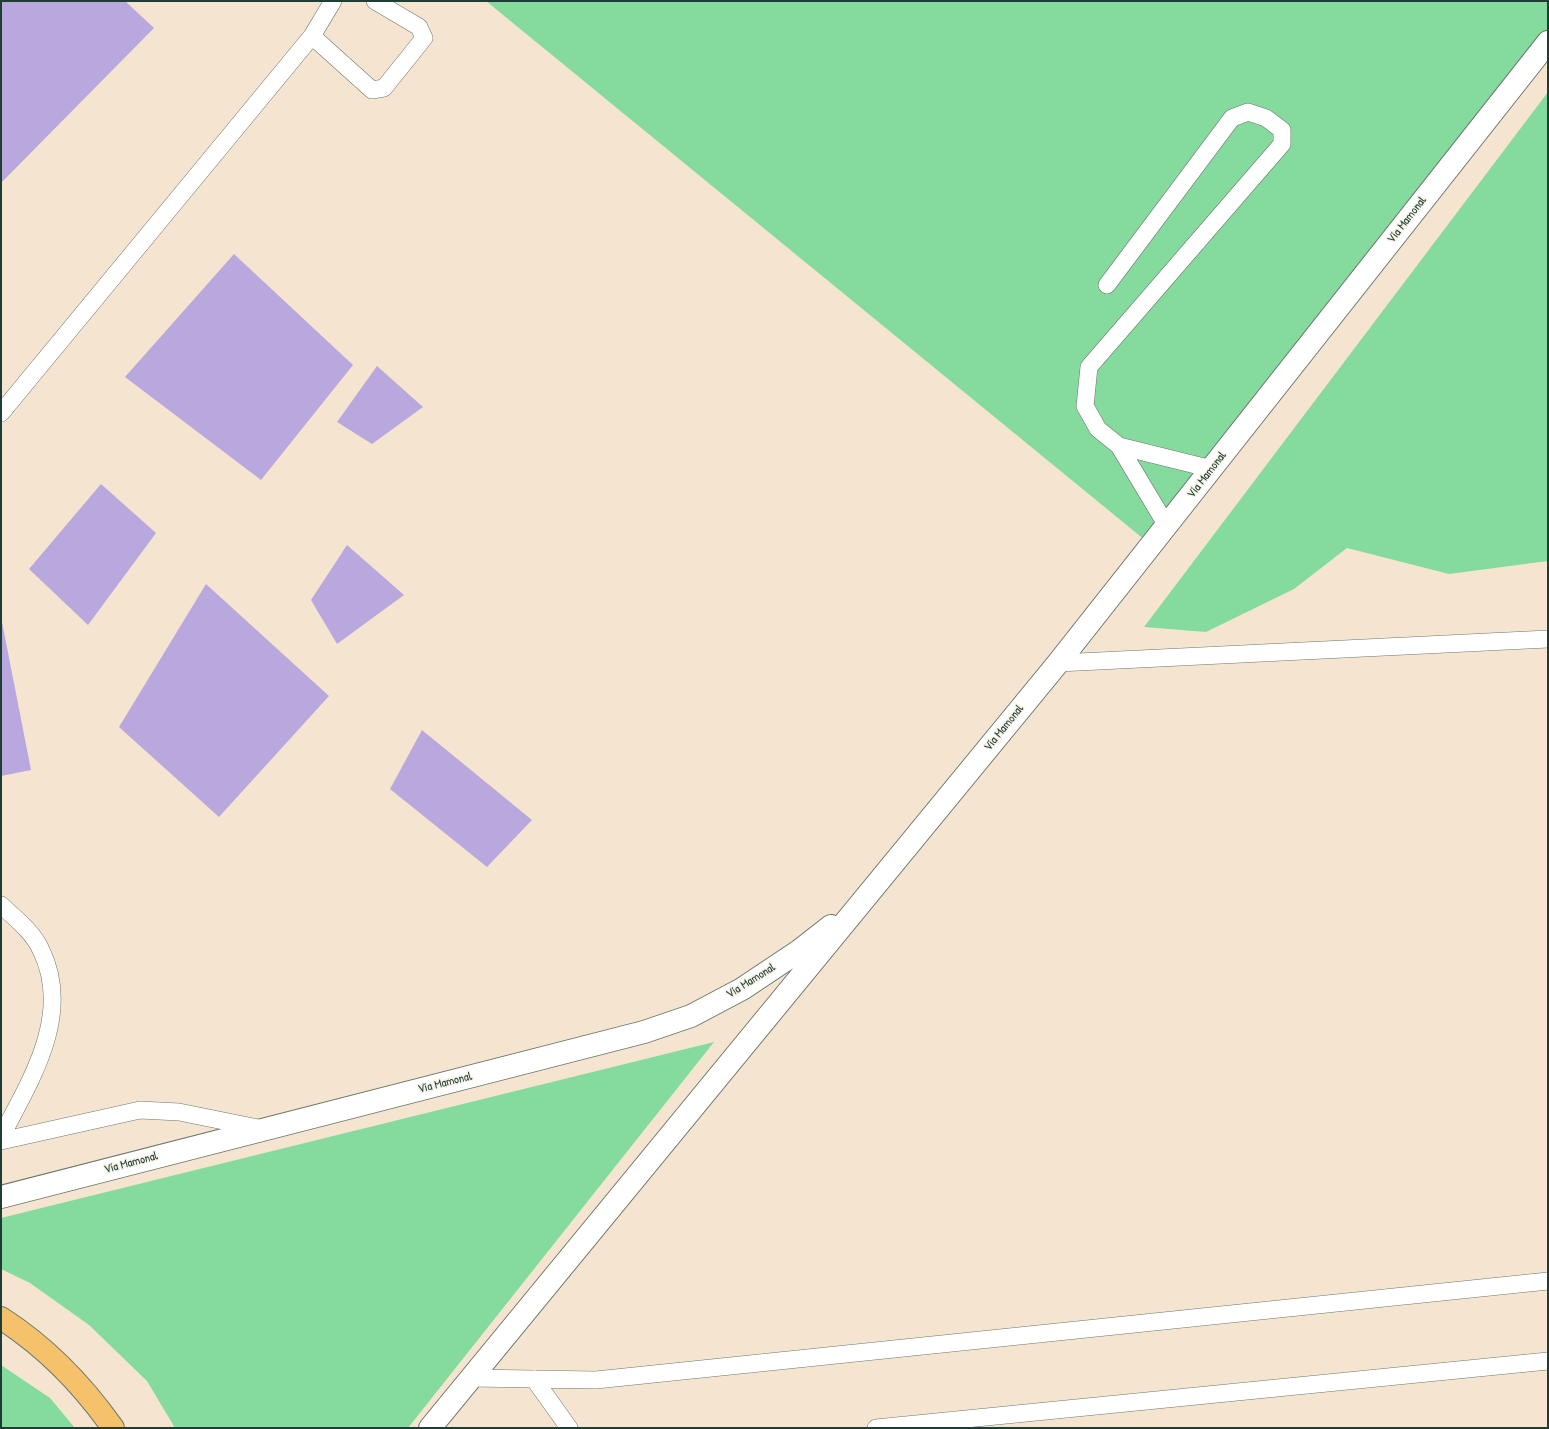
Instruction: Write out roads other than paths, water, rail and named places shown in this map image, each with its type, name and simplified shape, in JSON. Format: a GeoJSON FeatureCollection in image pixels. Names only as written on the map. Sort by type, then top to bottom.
{"type":"FeatureCollection","features":[{"type":"Feature","properties":{"kind":"main road"},"geometry":{"type":"LineString","coordinates":[[1,1318],[45,1350],[71,1375],[95,1403],[113,1428]]}},
{"type":"Feature","properties":{"kind":"street","name":"Vía Mamonal"},"geometry":{"type":"LineString","coordinates":[[430,1428],[1058,663],[1548,42]]}},
{"type":"Feature","properties":{"kind":"street","name":"Vía Mamonal"},"geometry":{"type":"LineString","coordinates":[[1,1197],[263,1129],[564,1054],[644,1032],[691,1016],[742,989],[780,964],[860,904]]}},
{"type":"Feature","properties":{"kind":"lane"},"geometry":{"type":"LineString","coordinates":[[1,413],[312,36],[333,1]]}},
{"type":"Feature","properties":{"kind":"lane"},"geometry":{"type":"LineString","coordinates":[[312,36],[372,90],[384,88],[424,38],[419,27],[375,1]]}},
{"type":"Feature","properties":{"kind":"lane"},"geometry":{"type":"LineString","coordinates":[[1107,285],[1232,118],[1248,112],[1266,118],[1282,130],[1282,144],[1089,367],[1085,406],[1098,429],[1119,446],[1167,526]]}},
{"type":"Feature","properties":{"kind":"lane"},"geometry":{"type":"LineString","coordinates":[[1119,446],[1212,469]]}},
{"type":"Feature","properties":{"kind":"lane"},"geometry":{"type":"LineString","coordinates":[[1058,663],[1548,639]]}},
{"type":"Feature","properties":{"kind":"lane"},"geometry":{"type":"LineString","coordinates":[[1,905],[22,924],[41,950],[51,980],[53,1010],[45,1048],[1,1138]]}},
{"type":"Feature","properties":{"kind":"lane"},"geometry":{"type":"LineString","coordinates":[[1,1141],[140,1110],[180,1112],[263,1129]]}},
{"type":"Feature","properties":{"kind":"lane"},"geometry":{"type":"LineString","coordinates":[[470,1378],[596,1380],[1548,1281]]}},
{"type":"Feature","properties":{"kind":"lane"},"geometry":{"type":"LineString","coordinates":[[876,1428],[1548,1361]]}},
{"type":"Feature","properties":{"kind":"lane"},"geometry":{"type":"LineString","coordinates":[[534,1379],[569,1428]]}}]}
